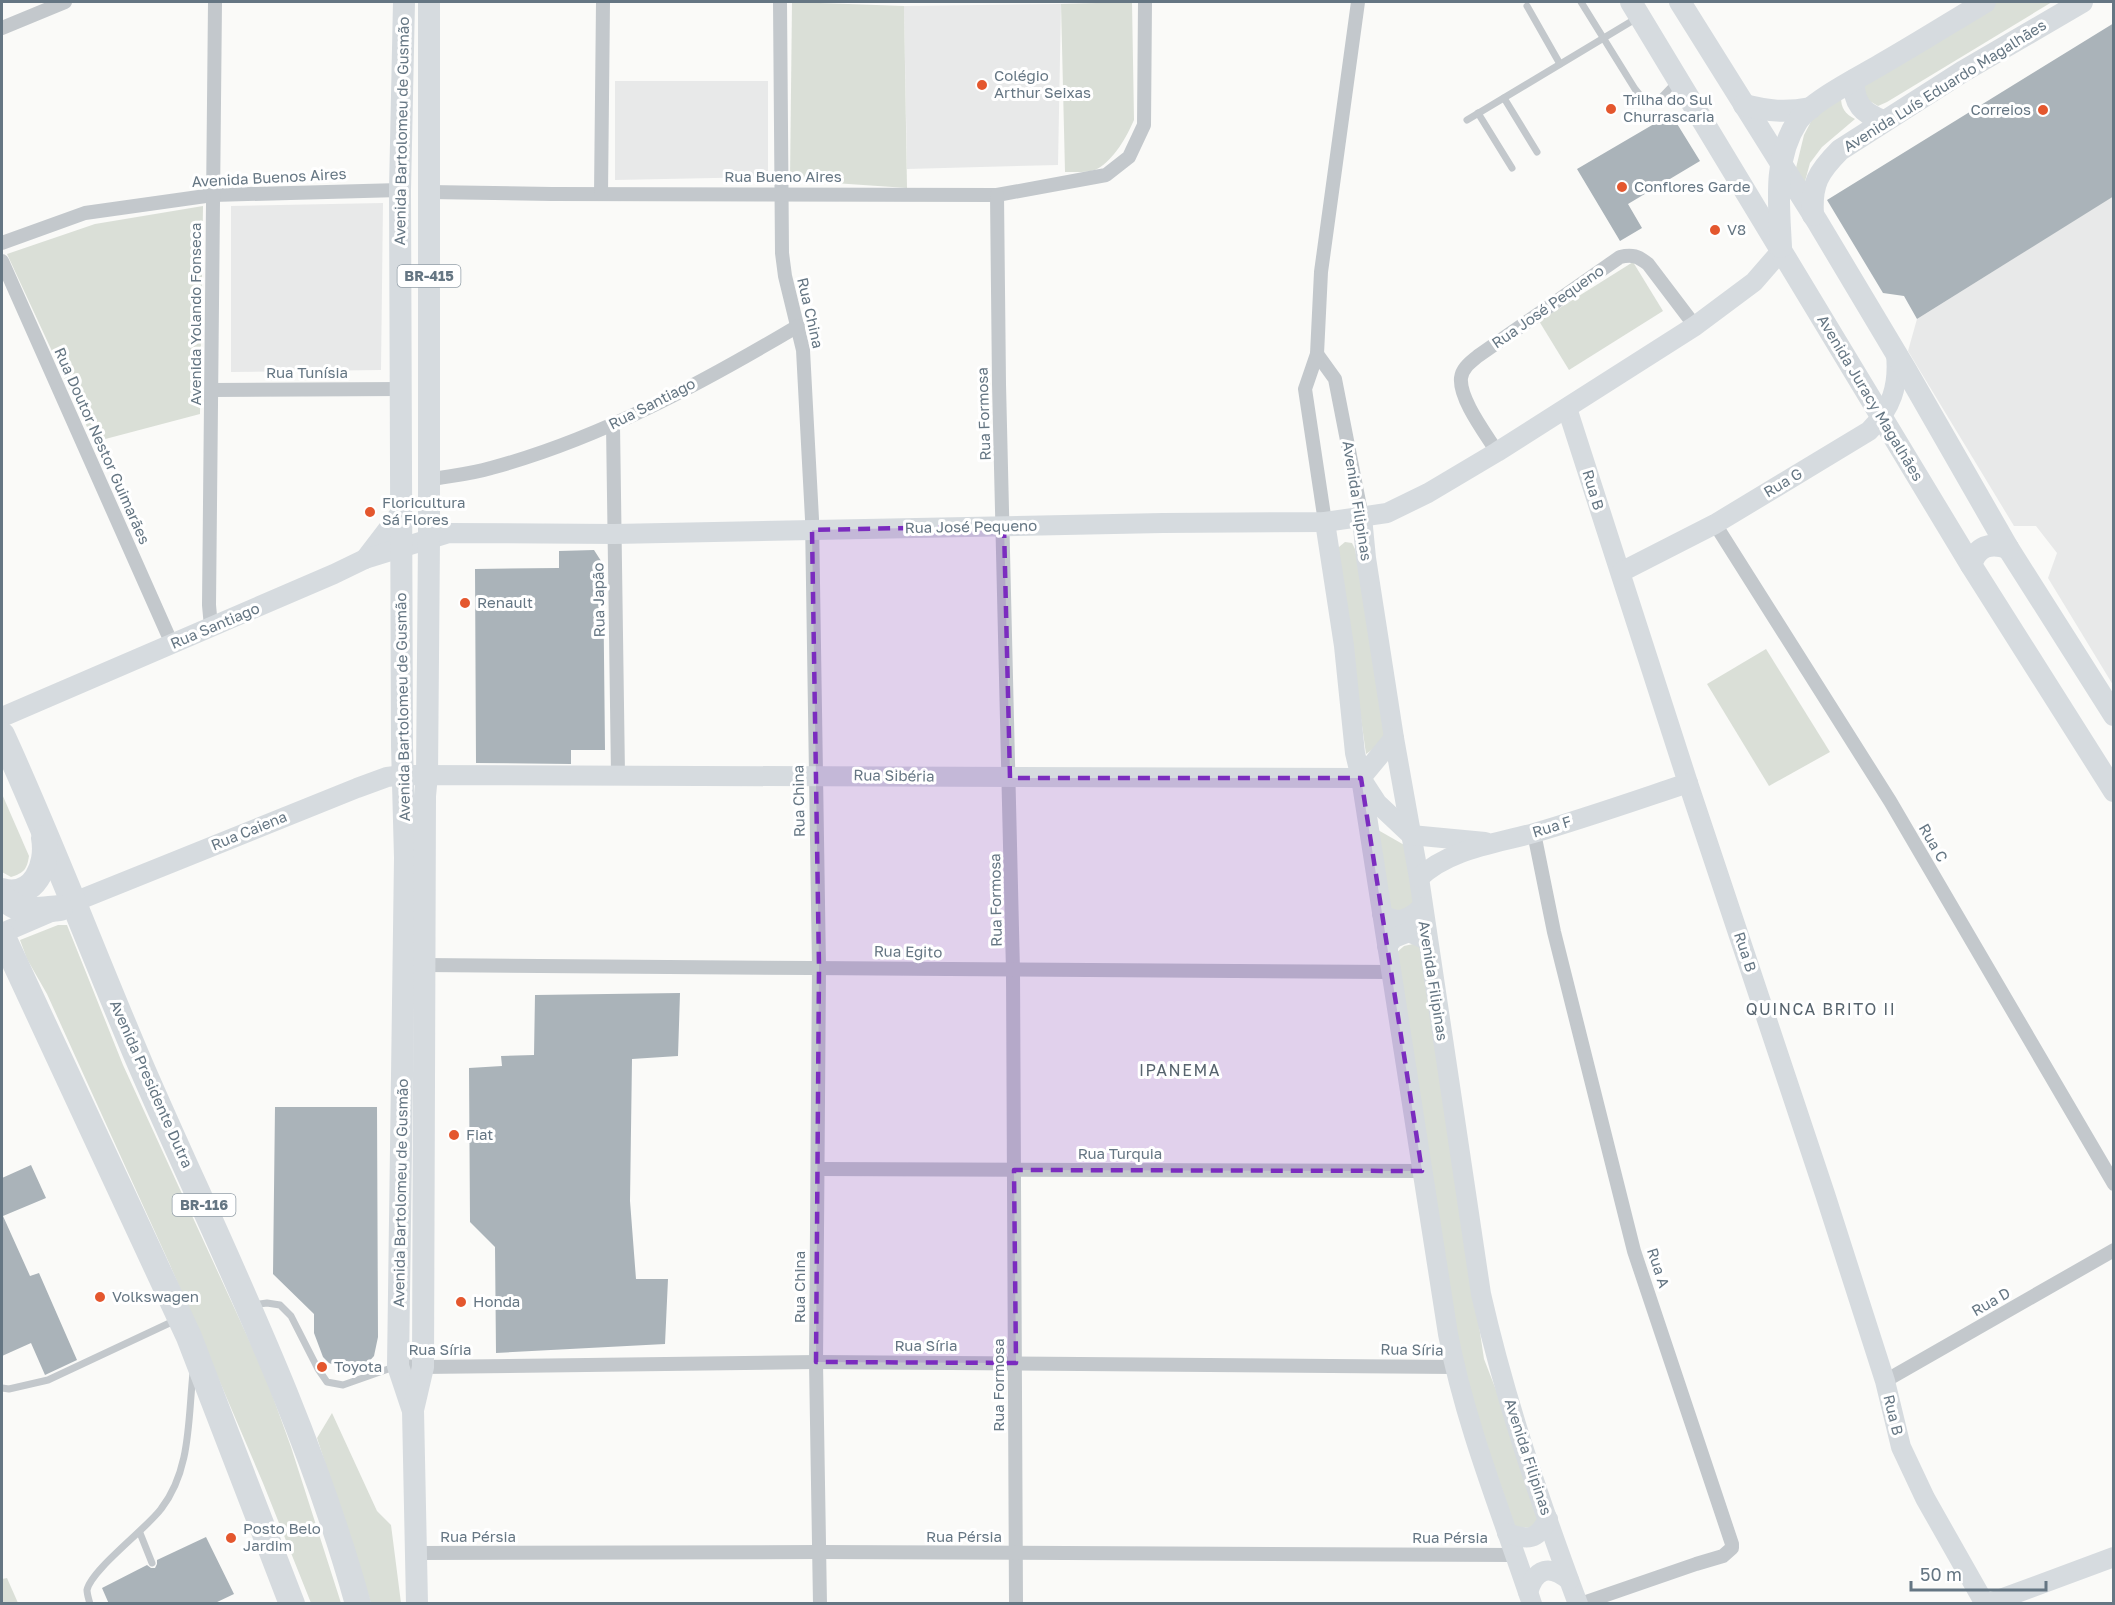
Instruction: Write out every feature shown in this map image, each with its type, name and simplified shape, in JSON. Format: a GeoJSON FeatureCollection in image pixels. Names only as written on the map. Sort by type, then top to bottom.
{"type":"FeatureCollection","features":[{"type":"Feature","properties":{"kind":"highway","name":"Avenida Presidente Dutra"},"geometry":{"type":"LineString","coordinates":[[2,735],[37,812],[67,905],[250,1306],[311,1456],[345,1556],[358,1604]]}},
{"type":"Feature","properties":{"kind":"highway"},"geometry":{"type":"LineString","coordinates":[[2,891],[18,893],[28,889],[44,865],[46,844],[37,812]]}},
{"type":"Feature","properties":{"kind":"highway"},"geometry":{"type":"LineString","coordinates":[[2,897],[16,908],[28,911],[67,905]]}},
{"type":"Feature","properties":{"kind":"highway"},"geometry":{"type":"LineString","coordinates":[[2,934],[181,1317],[292,1604]]}},
{"type":"Feature","properties":{"kind":"main road","name":"Avenida Bartolomeu de Gusmão"},"geometry":{"type":"LineString","coordinates":[[404,2],[400,190],[402,746],[405,858],[398,1366],[412,1410]]}},
{"type":"Feature","properties":{"kind":"main road","name":"Avenida Bartolomeu de Gusmão"},"geometry":{"type":"LineString","coordinates":[[417,1604],[412,1410],[423,1367],[424,796],[427,775],[429,544],[429,2]]}},
{"type":"Feature","properties":{"kind":"main road"},"geometry":{"type":"LineString","coordinates":[[1680,2],[1813,215],[2008,548],[2114,715]]}},
{"type":"Feature","properties":{"kind":"main road"},"geometry":{"type":"LineString","coordinates":[[1781,251],[1778,200],[1780,164],[1789,137],[1798,120],[1811,108],[1854,80],[1985,2]]}},
{"type":"Feature","properties":{"kind":"main road","name":"Avenida Luís Eduardo Magalhães"},"geometry":{"type":"LineString","coordinates":[[1813,215],[1813,190],[1817,178],[1826,164],[1852,141],[2082,2]]}},
{"type":"Feature","properties":{"kind":"main road","name":"Avenida Juracy Magalhães"},"geometry":{"type":"LineString","coordinates":[[1635,9],[1971,565],[2114,792]]}},
{"type":"Feature","properties":{"kind":"main road"},"geometry":{"type":"LineString","coordinates":[[1854,80],[1853,91],[1856,100],[1872,116],[1883,121]]}},
{"type":"Feature","properties":{"kind":"main road"},"geometry":{"type":"LineString","coordinates":[[1744,105],[1774,112],[1811,108]]}},
{"type":"Feature","properties":{"kind":"main road","name":"Rua José Pequeno"},"geometry":{"type":"LineString","coordinates":[[429,544],[449,533],[614,534],[1325,522],[1387,513],[1497,452],[1695,326],[1754,282],[1781,251]]}},
{"type":"Feature","properties":{"kind":"main road"},"geometry":{"type":"LineString","coordinates":[[1883,418],[1898,372],[1896,354]]}},
{"type":"Feature","properties":{"kind":"main road","name":"Rua B"},"geometry":{"type":"LineString","coordinates":[[1567,408],[1688,783],[1825,1194],[1885,1382],[1901,1446],[1925,1498],[1986,1604]]}},
{"type":"Feature","properties":{"kind":"main road","name":"Rua G"},"geometry":{"type":"LineString","coordinates":[[1621,572],[1715,524],[1869,431],[1883,418]]}},
{"type":"Feature","properties":{"kind":"main road"},"geometry":{"type":"LineString","coordinates":[[365,559],[401,512]]}},
{"type":"Feature","properties":{"kind":"main road","name":"Avenida Filipinas"},"geometry":{"type":"LineString","coordinates":[[1362,517],[1366,558],[1419,878],[1481,1294],[1491,1340],[1516,1426],[1579,1604]]}},
{"type":"Feature","properties":{"kind":"main road"},"geometry":{"type":"LineString","coordinates":[[1325,522],[1344,646],[1355,753],[1383,914],[1454,1367],[1530,1598]]}},
{"type":"Feature","properties":{"kind":"main road","name":"Rua Santiago"},"geometry":{"type":"LineString","coordinates":[[2,717],[365,559],[402,546],[429,544]]}},
{"type":"Feature","properties":{"kind":"main road"},"geometry":{"type":"LineString","coordinates":[[1971,565],[1976,554],[1987,545],[2008,548]]}},
{"type":"Feature","properties":{"kind":"main road"},"geometry":{"type":"LineString","coordinates":[[1361,778],[1394,738]]}},
{"type":"Feature","properties":{"kind":"main road","name":"Rua Sibéria"},"geometry":{"type":"LineString","coordinates":[[427,775],[1361,778]]}},
{"type":"Feature","properties":{"kind":"main road","name":"Rua Caiena"},"geometry":{"type":"LineString","coordinates":[[2,934],[67,905],[357,788],[387,777],[427,775]]}},
{"type":"Feature","properties":{"kind":"main road"},"geometry":{"type":"LineString","coordinates":[[1361,778],[1377,803],[1411,835],[1493,843]]}},
{"type":"Feature","properties":{"kind":"main road","name":"Rua F"},"geometry":{"type":"LineString","coordinates":[[1419,878],[1443,860],[1688,783]]}},
{"type":"Feature","properties":{"kind":"main road"},"geometry":{"type":"LineString","coordinates":[[1383,914],[1390,920],[1400,920],[1416,913],[1422,907]]}},
{"type":"Feature","properties":{"kind":"main road"},"geometry":{"type":"LineString","coordinates":[[1387,946],[1394,938],[1409,932],[1427,940]]}},
{"type":"Feature","properties":{"kind":"main road"},"geometry":{"type":"LineString","coordinates":[[1507,1533],[1525,1538],[1532,1537],[1542,1531],[1548,1519]]}},
{"type":"Feature","properties":{"kind":"main road"},"geometry":{"type":"LineString","coordinates":[[1986,1604],[2114,1557]]}},
{"type":"Feature","properties":{"kind":"main road"},"geometry":{"type":"LineString","coordinates":[[1530,1598],[1531,1582],[1538,1574],[1547,1570],[1559,1572],[1569,1580]]}},
{"type":"Feature","properties":{"kind":"street"},"geometry":{"type":"LineString","coordinates":[[2,28],[65,2]]}},
{"type":"Feature","properties":{"kind":"street","name":"Avenida Yolando Fonseca"},"geometry":{"type":"LineString","coordinates":[[211,627],[209,605],[215,2]]}},
{"type":"Feature","properties":{"kind":"street"},"geometry":{"type":"LineString","coordinates":[[602,194],[603,2]]}},
{"type":"Feature","properties":{"kind":"street","name":"Rua China"},"geometry":{"type":"LineString","coordinates":[[780,2],[782,253],[784,276],[803,350],[812,530],[819,967],[816,1362],[820,1604]]}},
{"type":"Feature","properties":{"kind":"street","name":"Rua Bueno Aires"},"geometry":{"type":"LineString","coordinates":[[429,192],[997,195],[1106,175],[1129,157],[1144,126],[1145,2]]}},
{"type":"Feature","properties":{"kind":"street"},"geometry":{"type":"LineString","coordinates":[[1325,522],[1305,389],[1317,354],[1321,272],[1358,2]]}},
{"type":"Feature","properties":{"kind":"street","name":"Avenida Buenos Aires"},"geometry":{"type":"LineString","coordinates":[[2,243],[85,213],[213,195],[400,190]]}},
{"type":"Feature","properties":{"kind":"street","name":"Rua Formosa"},"geometry":{"type":"LineString","coordinates":[[997,195],[999,384],[1013,971],[1016,1604]]}},
{"type":"Feature","properties":{"kind":"street","name":"Rua José Pequeno"},"geometry":{"type":"LineString","coordinates":[[1497,452],[1467,402],[1463,391],[1461,377],[1466,366],[1620,257],[1639,256],[1648,264],[1695,326]]}},
{"type":"Feature","properties":{"kind":"street","name":"Rua Doutor Nestor Guimarães"},"geometry":{"type":"LineString","coordinates":[[2,261],[172,644]]}},
{"type":"Feature","properties":{"kind":"street","name":"Rua Santiago"},"geometry":{"type":"LineString","coordinates":[[428,480],[491,468],[613,425],[798,326]]}},
{"type":"Feature","properties":{"kind":"street","name":"Avenida Filipinas"},"geometry":{"type":"LineString","coordinates":[[1317,354],[1335,379],[1362,517]]}},
{"type":"Feature","properties":{"kind":"street","name":"Rua Tunísia"},"geometry":{"type":"LineString","coordinates":[[212,390],[402,389]]}},
{"type":"Feature","properties":{"kind":"street","name":"Rua Japão"},"geometry":{"type":"LineString","coordinates":[[613,425],[618,775]]}},
{"type":"Feature","properties":{"kind":"street","name":"Rua C"},"geometry":{"type":"LineString","coordinates":[[1715,524],[1890,801],[2114,1184]]}},
{"type":"Feature","properties":{"kind":"street","name":"Rua A"},"geometry":{"type":"LineString","coordinates":[[1534,833],[1554,932],[1634,1251],[1732,1544],[1732,1548],[1724,1556],[1696,1563],[1579,1604]]}},
{"type":"Feature","properties":{"kind":"street","name":"Rua Egito"},"geometry":{"type":"LineString","coordinates":[[425,965],[1391,972]]}},
{"type":"Feature","properties":{"kind":"street","name":"Rua Turquia"},"geometry":{"type":"LineString","coordinates":[[818,1169],[1422,1171]]}},
{"type":"Feature","properties":{"kind":"street","name":"Rua D"},"geometry":{"type":"LineString","coordinates":[[1885,1382],[2114,1250]]}},
{"type":"Feature","properties":{"kind":"street","name":"Rua Síria"},"geometry":{"type":"LineString","coordinates":[[398,1366],[816,1362],[1454,1367]]}},
{"type":"Feature","properties":{"kind":"street","name":"Rua Pérsia"},"geometry":{"type":"LineString","coordinates":[[415,1553],[1514,1555]]}},
{"type":"Feature","properties":{"kind":"lane"},"geometry":{"type":"LineString","coordinates":[[1581,2],[1635,89],[1647,104],[1654,104],[1678,80]]}},
{"type":"Feature","properties":{"kind":"lane"},"geometry":{"type":"LineString","coordinates":[[1527,6],[1560,64]]}},
{"type":"Feature","properties":{"kind":"lane"},"geometry":{"type":"LineString","coordinates":[[1467,120],[1604,39],[1635,9]]}},
{"type":"Feature","properties":{"kind":"lane"},"geometry":{"type":"LineString","coordinates":[[1504,98],[1537,152]]}},
{"type":"Feature","properties":{"kind":"lane"},"geometry":{"type":"LineString","coordinates":[[1478,113],[1512,168]]}},
{"type":"Feature","properties":{"kind":"lane"},"geometry":{"type":"LineString","coordinates":[[250,1306],[280,1305],[291,1316],[327,1382],[343,1385],[398,1366]]}},
{"type":"Feature","properties":{"kind":"lane"},"geometry":{"type":"LineString","coordinates":[[2,1388],[9,1389],[48,1380],[181,1317]]}},
{"type":"Feature","properties":{"kind":"lane"},"geometry":{"type":"LineString","coordinates":[[90,1604],[87,1591],[94,1575],[140,1533],[161,1509],[177,1485],[184,1459],[196,1352]]}},
{"type":"Feature","properties":{"kind":"lane"},"geometry":{"type":"LineString","coordinates":[[140,1533],[152,1563]]}},
{"type":"Feature","properties":{"kind":"highlighted area"},"geometry":{"type":"Polygon","coordinates":[[[1004,526],[1010,778],[1361,778],[1422,1171],[1014,1170],[1016,1363],[816,1362],[819,967],[812,530],[1004,526]]]}},
{"type":"Feature","properties":{"kind":"shaded area"},"geometry":{"type":"Polygon","coordinates":[[[792,2],[904,6],[907,188],[790,180],[792,2]]]}},
{"type":"Feature","properties":{"kind":"shaded area"},"geometry":{"type":"Polygon","coordinates":[[[1132,2],[1134,120],[1119,147],[1103,165],[1090,171],[1065,172],[1061,4],[1132,2]]]}},
{"type":"Feature","properties":{"kind":"shaded area"},"geometry":{"type":"Polygon","coordinates":[[[1990,2],[2052,2],[1887,102],[1878,106],[1868,100],[1862,91],[1865,84],[1990,2]]]}},
{"type":"Feature","properties":{"kind":"shaded area","name":"Colégio Arthur Seixas"},"geometry":{"type":"Polygon","coordinates":[[[1061,4],[1058,165],[907,169],[904,6],[1061,4]]]}},
{"type":"Feature","properties":{"kind":"shaded area"},"geometry":{"type":"Polygon","coordinates":[[[615,81],[768,81],[768,177],[615,180],[615,81]]]}},
{"type":"Feature","properties":{"kind":"shaded area"},"geometry":{"type":"Polygon","coordinates":[[[1841,97],[1844,110],[1855,119],[1822,147],[1810,163],[1804,185],[1795,172],[1804,135],[1817,110],[1841,97]]]}},
{"type":"Feature","properties":{"kind":"shaded area"},"geometry":{"type":"Polygon","coordinates":[[[2113,196],[2113,685],[2048,578],[2057,553],[2036,526],[2014,526],[1908,351],[1917,319],[2113,196]]]}},
{"type":"Feature","properties":{"kind":"shaded area"},"geometry":{"type":"Polygon","coordinates":[[[383,203],[381,370],[231,372],[231,206],[383,203]]]}},
{"type":"Feature","properties":{"kind":"shaded area"},"geometry":{"type":"Polygon","coordinates":[[[203,206],[200,414],[94,442],[7,254],[95,224],[203,206]]]}},
{"type":"Feature","properties":{"kind":"shaded area"},"geometry":{"type":"Polygon","coordinates":[[[1633,262],[1663,311],[1569,370],[1539,321],[1633,262]]]}},
{"type":"Feature","properties":{"kind":"shaded area"},"geometry":{"type":"Polygon","coordinates":[[[1345,542],[1352,543],[1355,549],[1386,729],[1379,743],[1366,754],[1338,555],[1339,547],[1345,542]]]}},
{"type":"Feature","properties":{"kind":"shaded area"},"geometry":{"type":"Polygon","coordinates":[[[1766,649],[1830,752],[1769,786],[1707,684],[1766,649]]]}},
{"type":"Feature","properties":{"kind":"shaded area"},"geometry":{"type":"Polygon","coordinates":[[[2,794],[29,856],[24,870],[11,877],[2,872],[2,794]]]}},
{"type":"Feature","properties":{"kind":"shaded area"},"geometry":{"type":"Polygon","coordinates":[[[1378,830],[1406,846],[1416,906],[1391,915],[1378,830]]]}},
{"type":"Feature","properties":{"kind":"shaded area"},"geometry":{"type":"Polygon","coordinates":[[[58,925],[67,925],[123,1065],[265,1375],[291,1447],[341,1603],[311,1603],[263,1483],[170,1265],[47,994],[27,959],[20,940],[58,925]]]}},
{"type":"Feature","properties":{"kind":"shaded area"},"geometry":{"type":"Polygon","coordinates":[[[1413,944],[1422,947],[1484,1359],[1543,1511],[1542,1517],[1530,1528],[1515,1527],[1464,1379],[1396,953],[1404,946],[1413,944]]]}},
{"type":"Feature","properties":{"kind":"shaded area"},"geometry":{"type":"Polygon","coordinates":[[[332,1413],[377,1511],[391,1525],[401,1603],[371,1603],[317,1438],[332,1413]]]}},
{"type":"Feature","properties":{"kind":"shaded area"},"geometry":{"type":"Polygon","coordinates":[[[7,1578],[18,1603],[2,1603],[2,1579],[7,1578]]]}},
{"type":"Feature","properties":{"kind":"building","name":"Correios"},"geometry":{"type":"Polygon","coordinates":[[[2114,23],[2114,196],[1917,319],[1904,296],[1883,293],[1827,200],[2114,23]]]}},
{"type":"Feature","properties":{"kind":"building","name":"Conflores Garde"},"geometry":{"type":"Polygon","coordinates":[[[1671,114],[1700,161],[1628,204],[1642,228],[1620,241],[1577,169],[1671,114]]]}},
{"type":"Feature","properties":{"kind":"building"},"geometry":{"type":"Polygon","coordinates":[[[594,550],[603,564],[605,750],[571,750],[571,764],[476,763],[475,569],[559,568],[559,551],[594,550]]]}},
{"type":"Feature","properties":{"kind":"building"},"geometry":{"type":"Polygon","coordinates":[[[680,993],[678,1056],[632,1059],[630,1201],[636,1279],[668,1279],[665,1344],[496,1353],[495,1247],[470,1222],[469,1068],[502,1066],[501,1056],[534,1055],[535,995],[680,993]]]}},
{"type":"Feature","properties":{"kind":"building"},"geometry":{"type":"Polygon","coordinates":[[[275,1107],[377,1107],[378,1337],[374,1356],[364,1367],[341,1368],[329,1363],[323,1357],[314,1333],[314,1314],[273,1274],[275,1107]]]}},
{"type":"Feature","properties":{"kind":"building"},"geometry":{"type":"Polygon","coordinates":[[[31,1165],[46,1198],[3,1216],[30,1276],[39,1273],[77,1360],[45,1375],[31,1343],[2,1356],[2,1178],[31,1165]]]}},
{"type":"Feature","properties":{"kind":"building"},"geometry":{"type":"Polygon","coordinates":[[[206,1537],[234,1594],[213,1604],[109,1604],[102,1588],[147,1565],[155,1568],[157,1560],[206,1537]]]}},
{"type":"Feature","properties":{"kind":"place","name":"Colégio Arthur Seixas"},"geometry":{"type":"Point","coordinates":[982,85]}},
{"type":"Feature","properties":{"kind":"place","name":"Trilha do Sul Churrascaria"},"geometry":{"type":"Point","coordinates":[1611,109]}},
{"type":"Feature","properties":{"kind":"place","name":"Correios"},"geometry":{"type":"Point","coordinates":[2043,110]}},
{"type":"Feature","properties":{"kind":"place","name":"Conflores Garde"},"geometry":{"type":"Point","coordinates":[1622,187]}},
{"type":"Feature","properties":{"kind":"place","name":"V8"},"geometry":{"type":"Point","coordinates":[1715,230]}},
{"type":"Feature","properties":{"kind":"place","name":"Floricultura Sá Flores"},"geometry":{"type":"Point","coordinates":[370,512]}},
{"type":"Feature","properties":{"kind":"place","name":"Renault"},"geometry":{"type":"Point","coordinates":[465,603]}},
{"type":"Feature","properties":{"kind":"place","name":"Fiat"},"geometry":{"type":"Point","coordinates":[454,1135]}},
{"type":"Feature","properties":{"kind":"place","name":"Volkswagen"},"geometry":{"type":"Point","coordinates":[100,1297]}},
{"type":"Feature","properties":{"kind":"place","name":"Honda"},"geometry":{"type":"Point","coordinates":[461,1302]}},
{"type":"Feature","properties":{"kind":"place","name":"Toyota"},"geometry":{"type":"Point","coordinates":[322,1367]}},
{"type":"Feature","properties":{"kind":"place","name":"Posto Belo Jardim"},"geometry":{"type":"Point","coordinates":[231,1538]}},
{"type":"Feature","properties":{"kind":"district","name":"QUINCA BRITO II"},"geometry":{"type":"Point","coordinates":[1821,1009]}},
{"type":"Feature","properties":{"kind":"district","name":"IPANEMA"},"geometry":{"type":"Point","coordinates":[1180,1070]}}]}
